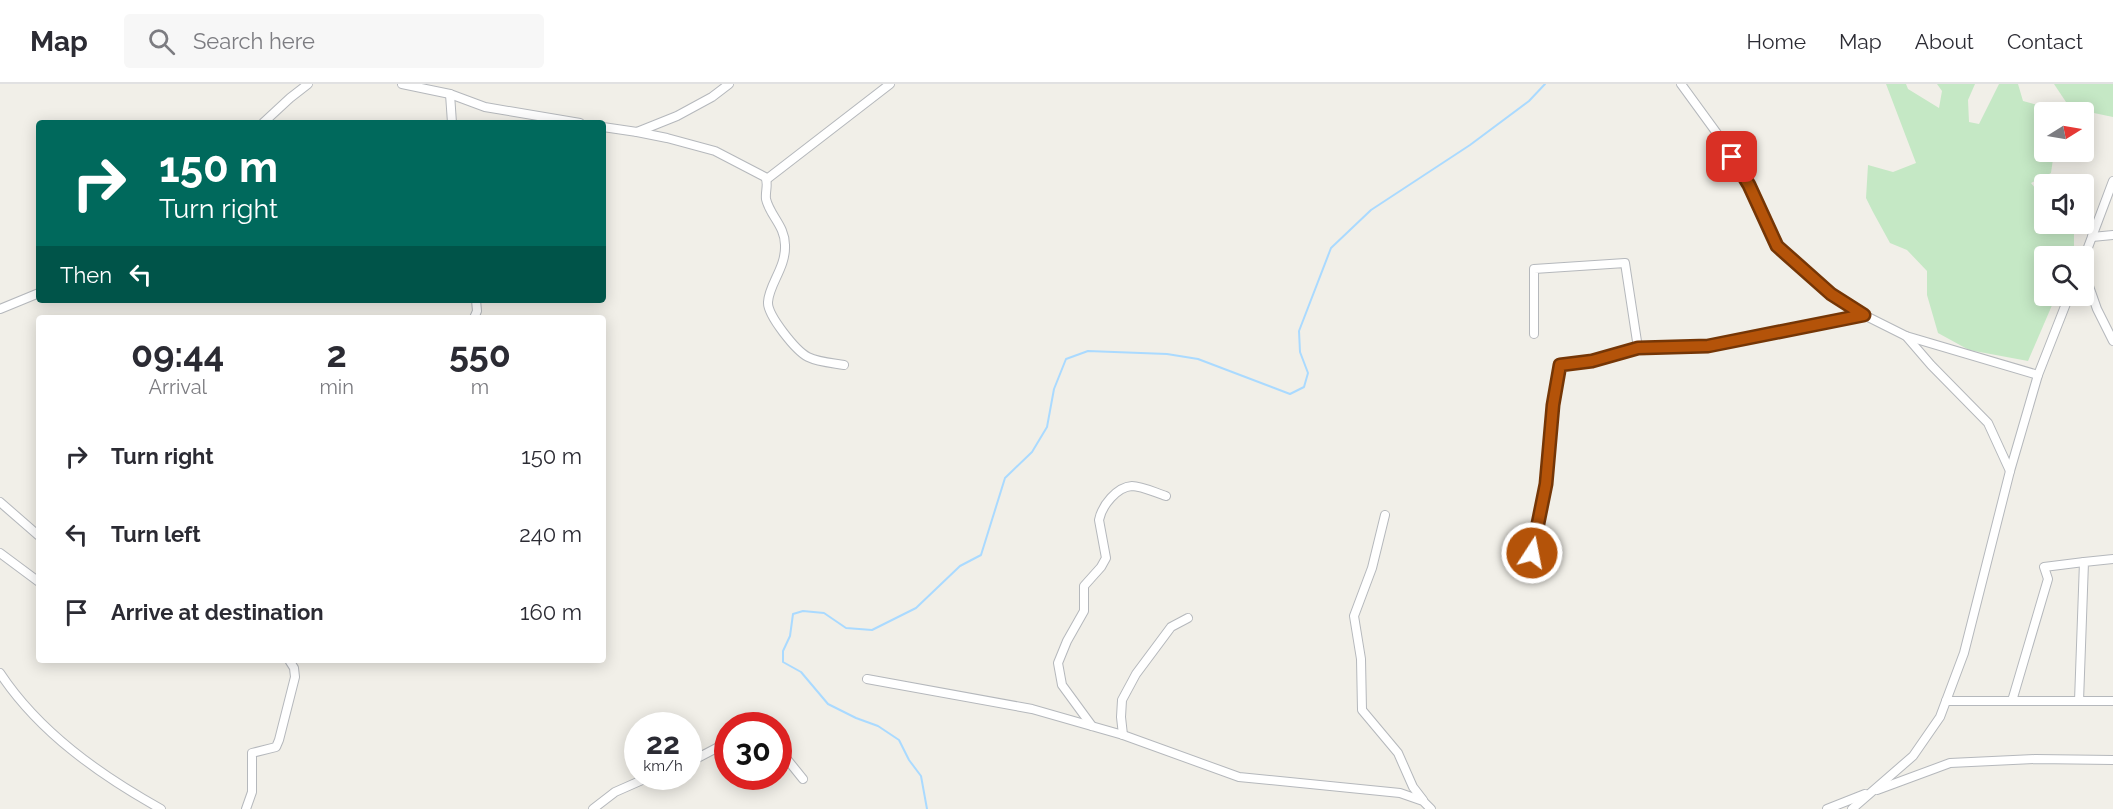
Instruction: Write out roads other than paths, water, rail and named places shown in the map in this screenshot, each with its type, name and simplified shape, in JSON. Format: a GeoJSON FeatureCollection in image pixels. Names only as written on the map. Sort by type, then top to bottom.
{"type":"FeatureCollection","features":[{"type":"Feature","properties":{"kind":"street"},"geometry":{"type":"LineString","coordinates":[[266,120],[309,84]]}},
{"type":"Feature","properties":{"kind":"street"},"geometry":{"type":"LineString","coordinates":[[402,84],[450,94],[485,107],[562,120]]}},
{"type":"Feature","properties":{"kind":"street"},"geometry":{"type":"LineString","coordinates":[[637,132],[677,116],[712,97],[729,84]]}},
{"type":"Feature","properties":{"kind":"street"},"geometry":{"type":"LineString","coordinates":[[766,179],[890,84]]}},
{"type":"Feature","properties":{"kind":"street"},"geometry":{"type":"LineString","coordinates":[[1682,84],[1724,143],[1749,185],[1777,246],[1831,294],[1864,315],[1906,336],[2038,375]]}},
{"type":"Feature","properties":{"kind":"street"},"geometry":{"type":"LineString","coordinates":[[450,94],[452,120]]}},
{"type":"Feature","properties":{"kind":"street"},"geometry":{"type":"LineString","coordinates":[[606,127],[667,138],[715,151],[766,179]]}},
{"type":"Feature","properties":{"kind":"street"},"geometry":{"type":"LineString","coordinates":[[766,179],[766,199],[783,230],[785,246],[782,267],[768,301],[769,309],[793,344],[807,356],[844,365]]}},
{"type":"Feature","properties":{"kind":"street"},"geometry":{"type":"LineString","coordinates":[[2089,246],[2113,181]]}},
{"type":"Feature","properties":{"kind":"street"},"geometry":{"type":"LineString","coordinates":[[2092,237],[2113,235]]}},
{"type":"Feature","properties":{"kind":"street"},"geometry":{"type":"LineString","coordinates":[[1534,334],[1534,269],[1625,263],[1638,348]]}},
{"type":"Feature","properties":{"kind":"street"},"geometry":{"type":"LineString","coordinates":[[0,309],[36,295]]}},
{"type":"Feature","properties":{"kind":"street"},"geometry":{"type":"LineString","coordinates":[[2094,300],[2113,341]]}},
{"type":"Feature","properties":{"kind":"street"},"geometry":{"type":"LineString","coordinates":[[1852,809],[1913,756],[1940,717],[1964,653],[2010,471],[2038,375],[2065,306]]}},
{"type":"Feature","properties":{"kind":"street"},"geometry":{"type":"LineString","coordinates":[[1532,553],[1546,484],[1553,405],[1560,365],[1592,361],[1638,348],[1708,346],[1864,315]]}},
{"type":"Feature","properties":{"kind":"street"},"geometry":{"type":"LineString","coordinates":[[1906,336],[1988,423],[2010,471]]}},
{"type":"Feature","properties":{"kind":"street"},"geometry":{"type":"LineString","coordinates":[[1093,726],[1062,685],[1058,663],[1084,611],[1084,586],[1106,558],[1099,520],[1100,514],[1116,492],[1132,486],[1166,496]]}},
{"type":"Feature","properties":{"kind":"street"},"geometry":{"type":"LineString","coordinates":[[0,502],[36,533]]}},
{"type":"Feature","properties":{"kind":"street"},"geometry":{"type":"LineString","coordinates":[[1385,515],[1372,568],[1354,616],[1361,659],[1362,710],[1398,753],[1413,787],[1431,809]]}},
{"type":"Feature","properties":{"kind":"street"},"geometry":{"type":"LineString","coordinates":[[0,553],[36,580]]}},
{"type":"Feature","properties":{"kind":"street"},"geometry":{"type":"LineString","coordinates":[[2012,701],[2048,579],[2044,567],[2113,559]]}},
{"type":"Feature","properties":{"kind":"street"},"geometry":{"type":"LineString","coordinates":[[2079,701],[2084,562]]}},
{"type":"Feature","properties":{"kind":"street"},"geometry":{"type":"LineString","coordinates":[[1122,735],[1122,700],[1136,674],[1171,627],[1188,618]]}},
{"type":"Feature","properties":{"kind":"street"},"geometry":{"type":"LineString","coordinates":[[246,809],[252,792],[252,753],[276,747],[279,740],[296,677],[291,663]]}},
{"type":"Feature","properties":{"kind":"street"},"geometry":{"type":"LineString","coordinates":[[0,673],[31,714],[96,768],[161,809]]}},
{"type":"Feature","properties":{"kind":"street"},"geometry":{"type":"LineString","coordinates":[[867,679],[1032,709],[1122,735],[1239,777],[1400,794],[1423,801]]}},
{"type":"Feature","properties":{"kind":"street"},"geometry":{"type":"LineString","coordinates":[[1946,701],[2113,701]]}},
{"type":"Feature","properties":{"kind":"street"},"geometry":{"type":"LineString","coordinates":[[1827,809],[1950,763],[2035,759],[2113,760]]}},
{"type":"Feature","properties":{"kind":"street"},"geometry":{"type":"LineString","coordinates":[[792,765],[803,779]]}},
{"type":"Feature","properties":{"kind":"street"},"geometry":{"type":"LineString","coordinates":[[593,809],[624,788]]}},
{"type":"Feature","properties":{"kind":"waterway"},"geometry":{"type":"LineString","coordinates":[[927,809],[921,776],[909,760],[899,740],[878,726],[828,704],[801,672],[783,662],[783,651],[790,636],[793,614],[803,611],[824,613],[846,628],[872,630],[916,608],[960,566],[981,555],[1005,478],[1032,452],[1047,427],[1054,389],[1066,359],[1088,351],[1167,354],[1198,359],[1290,394],[1304,387],[1308,373],[1300,352],[1299,331],[1331,248],[1371,210],[1470,145],[1529,101],[1545,84]]}}]}
